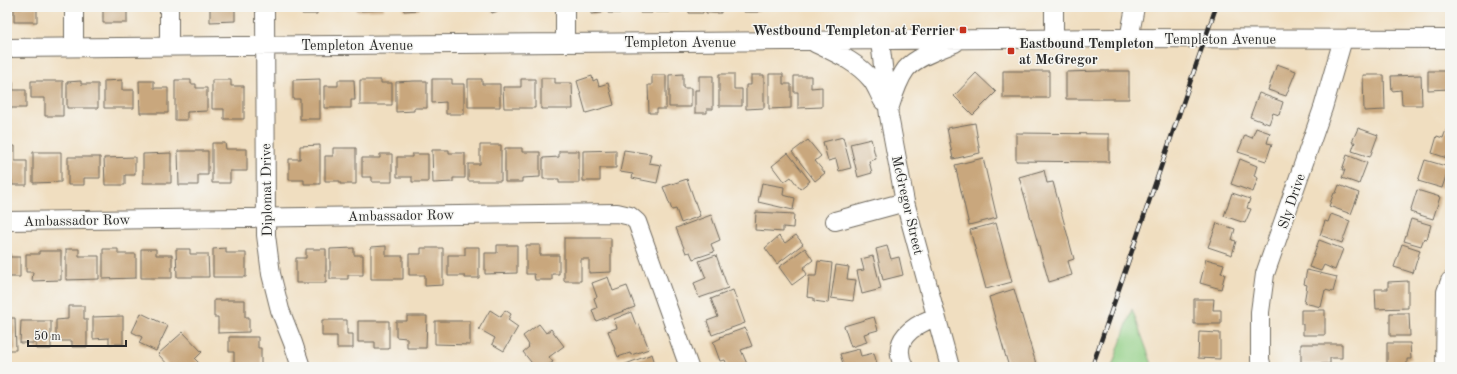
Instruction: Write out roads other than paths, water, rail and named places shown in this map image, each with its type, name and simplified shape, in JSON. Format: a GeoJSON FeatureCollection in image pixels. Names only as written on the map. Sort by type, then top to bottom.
{"type":"FeatureCollection","features":[{"type":"Feature","properties":{"kind":"street"},"geometry":{"type":"LineString","coordinates":[[74,7],[74,47]]}},
{"type":"Feature","properties":{"kind":"street"},"geometry":{"type":"LineString","coordinates":[[169,7],[169,46]]}},
{"type":"Feature","properties":{"kind":"street","name":"Diplomat Drive"},"geometry":{"type":"LineString","coordinates":[[266,7],[265,217],[271,274],[280,310],[301,367]]}},
{"type":"Feature","properties":{"kind":"street"},"geometry":{"type":"LineString","coordinates":[[565,7],[565,43]]}},
{"type":"Feature","properties":{"kind":"street"},"geometry":{"type":"LineString","coordinates":[[1054,7],[1054,39]]}},
{"type":"Feature","properties":{"kind":"street"},"geometry":{"type":"LineString","coordinates":[[1129,38],[1135,7]]}},
{"type":"Feature","properties":{"kind":"street","name":"Templeton Avenue"},"geometry":{"type":"LineString","coordinates":[[7,48],[1129,38],[1450,39]]}},
{"type":"Feature","properties":{"kind":"street","name":"Sly Drive"},"geometry":{"type":"LineString","coordinates":[[1262,367],[1260,360],[1260,312],[1266,274],[1324,108],[1343,39]]}},
{"type":"Feature","properties":{"kind":"street","name":"McGregor Street"},"geometry":{"type":"LineString","coordinates":[[880,40],[888,110],[905,202],[950,367]]}},
{"type":"Feature","properties":{"kind":"street"},"geometry":{"type":"LineString","coordinates":[[888,110],[897,85],[906,68],[925,56],[963,40]]}},
{"type":"Feature","properties":{"kind":"street"},"geometry":{"type":"LineString","coordinates":[[809,41],[841,55],[857,65],[871,80],[888,110]]}},
{"type":"Feature","properties":{"kind":"street"},"geometry":{"type":"LineString","coordinates":[[835,220],[905,202]]}},
{"type":"Feature","properties":{"kind":"street","name":"Ambassador Row"},"geometry":{"type":"LineString","coordinates":[[7,221],[617,213],[630,216],[638,222],[690,367]]}},
{"type":"Feature","properties":{"kind":"street"},"geometry":{"type":"LineString","coordinates":[[1446,367],[1446,292],[1450,281]]}},
{"type":"Feature","properties":{"kind":"street"},"geometry":{"type":"LineString","coordinates":[[904,367],[901,361],[900,348],[904,335],[916,325],[935,316]]}},
{"type":"Feature","properties":{"kind":"railway"},"geometry":{"type":"LineString","coordinates":[[1092,367],[1216,7]]}},
{"type":"Feature","properties":{"kind":"place","name":"Westbound Templeton at Ferrier"},"geometry":{"type":"Point","coordinates":[963,30]}},
{"type":"Feature","properties":{"kind":"place","name":"Eastbound Templeton at McGregor"},"geometry":{"type":"Point","coordinates":[1011,51]}}]}
